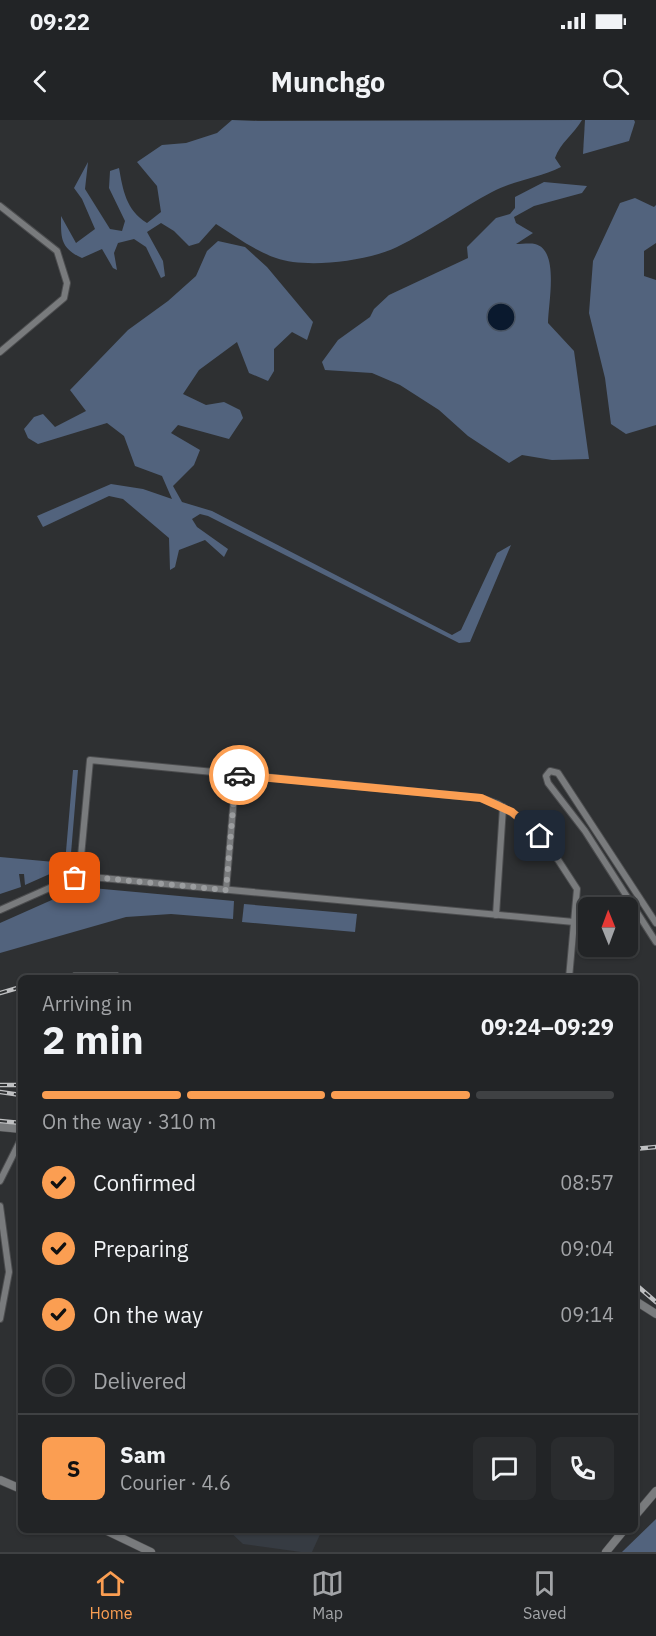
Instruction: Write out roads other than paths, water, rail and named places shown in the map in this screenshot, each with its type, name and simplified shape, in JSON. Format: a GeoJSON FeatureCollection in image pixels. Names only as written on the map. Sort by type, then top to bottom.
{"type":"FeatureCollection","features":[{"type":"Feature","properties":{"kind":"street"},"geometry":{"type":"LineString","coordinates":[[0,206],[57,251],[67,283],[64,298],[0,352]]}},
{"type":"Feature","properties":{"kind":"street"},"geometry":{"type":"LineString","coordinates":[[79,878],[90,760],[466,795],[503,807],[540,836],[577,889],[568,975]]}},
{"type":"Feature","properties":{"kind":"street"},"geometry":{"type":"LineString","coordinates":[[656,923],[558,773],[550,771],[546,776],[548,783],[585,831],[656,942]]}},
{"type":"Feature","properties":{"kind":"street"},"geometry":{"type":"LineString","coordinates":[[226,890],[236,774]]}},
{"type":"Feature","properties":{"kind":"street"},"geometry":{"type":"LineString","coordinates":[[496,915],[503,807]]}},
{"type":"Feature","properties":{"kind":"street"},"geometry":{"type":"LineString","coordinates":[[0,910],[63,882],[79,878],[574,922]]}},
{"type":"Feature","properties":{"kind":"street"},"geometry":{"type":"LineString","coordinates":[[0,1127],[18,1129]]}},
{"type":"Feature","properties":{"kind":"street"},"geometry":{"type":"LineString","coordinates":[[0,1181],[18,1145]]}},
{"type":"Feature","properties":{"kind":"street"},"geometry":{"type":"LineString","coordinates":[[0,1206],[9,1272],[0,1319]]}},
{"type":"Feature","properties":{"kind":"street"},"geometry":{"type":"LineString","coordinates":[[638,1303],[656,1314]]}},
{"type":"Feature","properties":{"kind":"street"},"geometry":{"type":"LineString","coordinates":[[0,1479],[18,1488]]}},
{"type":"Feature","properties":{"kind":"street"},"geometry":{"type":"LineString","coordinates":[[638,1512],[656,1491]]}},
{"type":"Feature","properties":{"kind":"street"},"geometry":{"type":"LineString","coordinates":[[111,1533],[151,1552]]}},
{"type":"Feature","properties":{"kind":"street"},"geometry":{"type":"LineString","coordinates":[[606,1552],[622,1533]]}},
{"type":"Feature","properties":{"kind":"railway"},"geometry":{"type":"LineString","coordinates":[[74,975],[118,975]]}},
{"type":"Feature","properties":{"kind":"railway"},"geometry":{"type":"LineString","coordinates":[[0,993],[18,988]]}},
{"type":"Feature","properties":{"kind":"railway"},"geometry":{"type":"LineString","coordinates":[[0,1085],[18,1085]]}},
{"type":"Feature","properties":{"kind":"railway"},"geometry":{"type":"LineString","coordinates":[[0,1092],[18,1095]]}},
{"type":"Feature","properties":{"kind":"railway"},"geometry":{"type":"LineString","coordinates":[[0,1121],[18,1123]]}},
{"type":"Feature","properties":{"kind":"railway"},"geometry":{"type":"LineString","coordinates":[[638,1149],[656,1147]]}},
{"type":"Feature","properties":{"kind":"railway"},"geometry":{"type":"LineString","coordinates":[[638,1286],[656,1302]]}}]}
